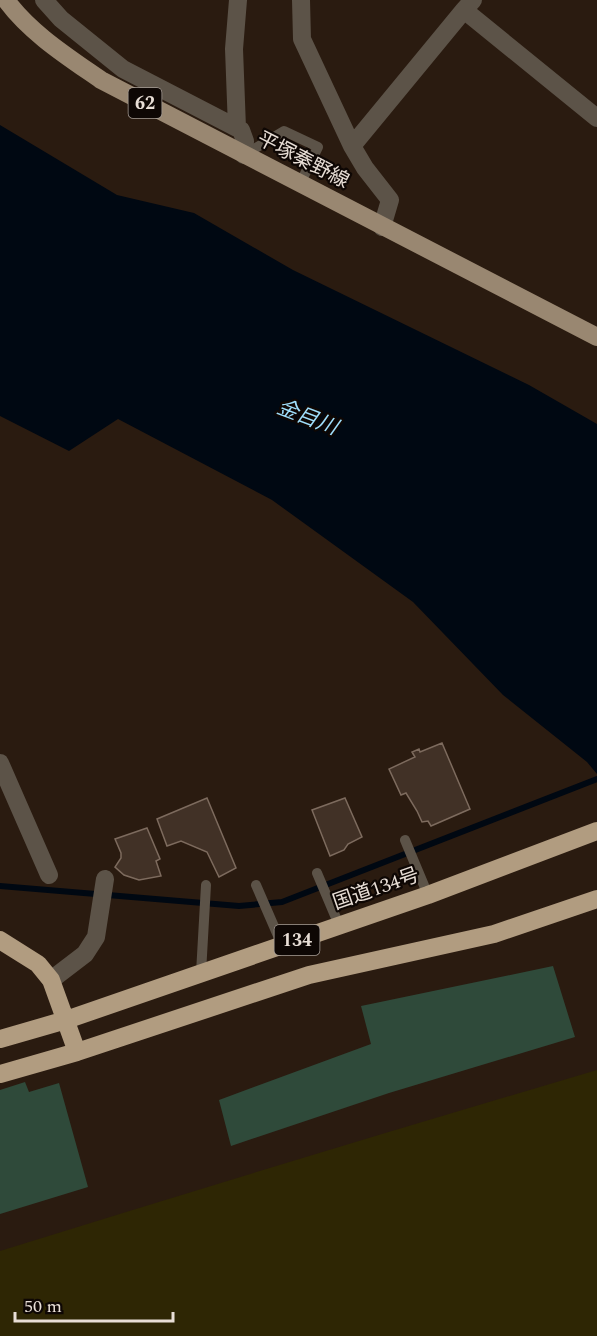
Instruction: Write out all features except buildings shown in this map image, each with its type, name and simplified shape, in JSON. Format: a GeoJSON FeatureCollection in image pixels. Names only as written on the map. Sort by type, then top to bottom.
{"type":"FeatureCollection","features":[{"type":"Feature","properties":{"kind":"highway","name":"国道134号"},"geometry":{"type":"LineString","coordinates":[[0,1039],[66,1020],[428,895],[594,832]]}},
{"type":"Feature","properties":{"kind":"highway","name":"134"},"geometry":{"type":"LineString","coordinates":[[0,1074],[77,1052],[309,975],[494,934],[597,899]]}},
{"type":"Feature","properties":{"kind":"highway"},"geometry":{"type":"LineString","coordinates":[[0,940],[39,964],[51,980],[77,1052]]}},
{"type":"Feature","properties":{"kind":"main road","name":"平塚秦野線"},"geometry":{"type":"LineString","coordinates":[[6,0],[16,14],[56,48],[101,80],[597,337]]}},
{"type":"Feature","properties":{"kind":"street"},"geometry":{"type":"LineString","coordinates":[[44,0],[62,20],[123,69],[241,130],[245,141],[244,155]]}},
{"type":"Feature","properties":{"kind":"street"},"geometry":{"type":"LineString","coordinates":[[237,128],[234,49],[238,0]]}},
{"type":"Feature","properties":{"kind":"street"},"geometry":{"type":"LineString","coordinates":[[301,0],[302,39],[352,146],[365,168],[390,200],[382,226]]}},
{"type":"Feature","properties":{"kind":"street"},"geometry":{"type":"LineString","coordinates":[[352,146],[468,5],[597,118]]}},
{"type":"Feature","properties":{"kind":"street"},"geometry":{"type":"LineString","coordinates":[[0,763],[49,875]]}},
{"type":"Feature","properties":{"kind":"street"},"geometry":{"type":"LineString","coordinates":[[51,980],[85,954],[96,937],[105,879]]}},
{"type":"Feature","properties":{"kind":"lane"},"geometry":{"type":"LineString","coordinates":[[244,155],[284,131],[318,147],[300,184]]}},
{"type":"Feature","properties":{"kind":"lane"},"geometry":{"type":"LineString","coordinates":[[405,840],[428,895]]}},
{"type":"Feature","properties":{"kind":"lane"},"geometry":{"type":"LineString","coordinates":[[317,873],[339,925]]}},
{"type":"Feature","properties":{"kind":"lane"},"geometry":{"type":"LineString","coordinates":[[201,973],[206,887]]}},
{"type":"Feature","properties":{"kind":"lane"},"geometry":{"type":"LineString","coordinates":[[258,888],[282,945]]}},
{"type":"Feature","properties":{"kind":"green space"},"geometry":{"type":"Polygon","coordinates":[[[553,966],[575,1037],[389,1093],[231,1146],[219,1100],[371,1044],[361,1006],[553,966]]]}},
{"type":"Feature","properties":{"kind":"green space"},"geometry":{"type":"Polygon","coordinates":[[[25,1082],[29,1092],[59,1083],[88,1187],[0,1214],[0,1090],[25,1082]]]}},
{"type":"Feature","properties":{"kind":"sand"},"geometry":{"type":"Polygon","coordinates":[[[597,1070],[597,1336],[0,1336],[0,1251],[597,1070]]]}},
{"type":"Feature","properties":{"kind":"water","name":"金目川"},"geometry":{"type":"Polygon","coordinates":[[[0,125],[117,195],[194,213],[293,270],[529,385],[597,424],[597,774],[587,762],[503,695],[413,602],[272,500],[118,419],[69,451],[0,416],[0,125]]]}},
{"type":"Feature","properties":{"kind":"waterway"},"geometry":{"type":"LineString","coordinates":[[0,886],[239,906],[282,902],[597,779]]}}]}
